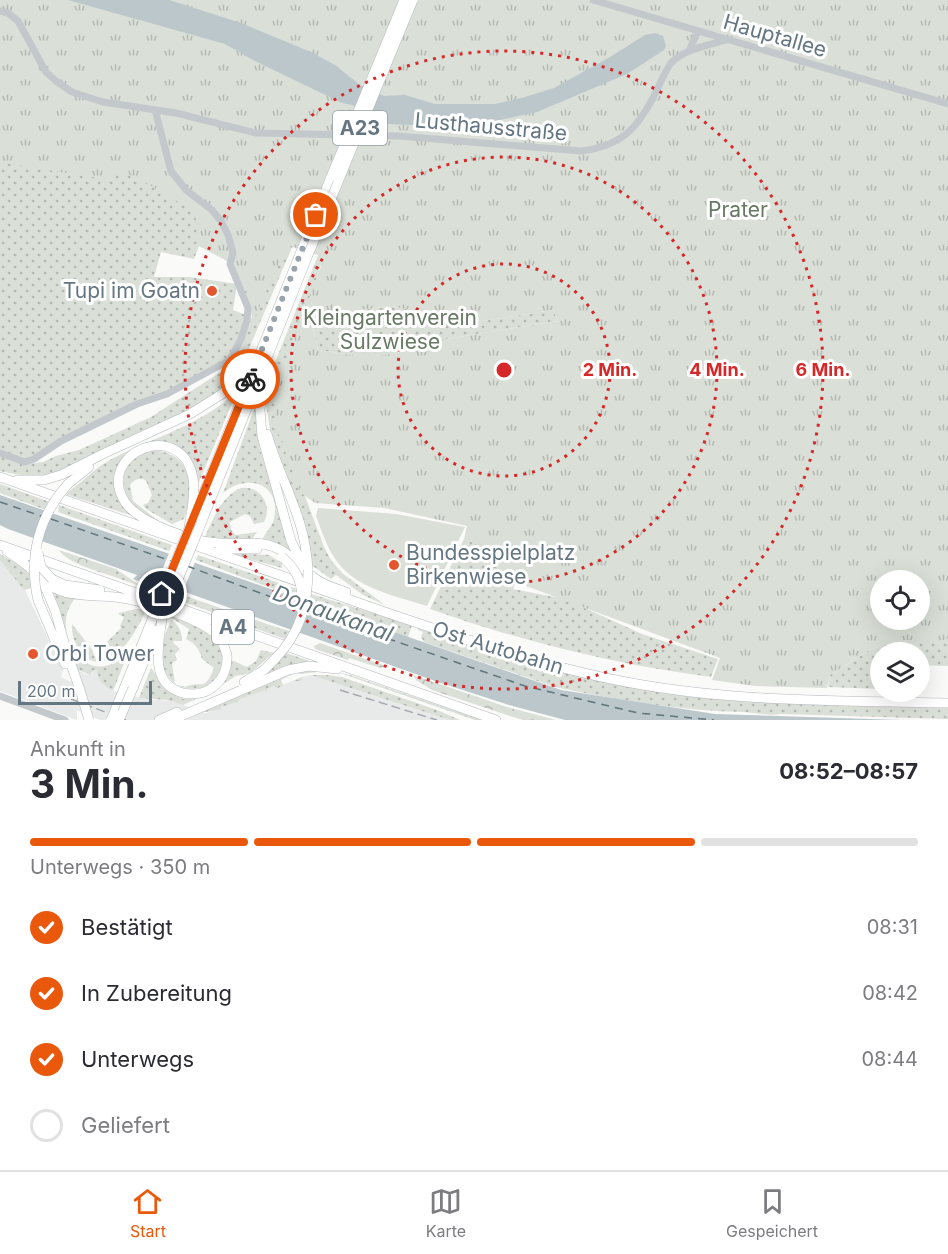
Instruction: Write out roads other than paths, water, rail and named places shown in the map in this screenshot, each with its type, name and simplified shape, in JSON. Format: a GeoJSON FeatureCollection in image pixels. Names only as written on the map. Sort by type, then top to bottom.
{"type":"FeatureCollection","features":[{"type":"Feature","properties":{"kind":"highway","name":"A23"},"geometry":{"type":"LineString","coordinates":[[119,720],[129,687],[264,355],[404,0]]}},
{"type":"Feature","properties":{"kind":"highway","name":"A23"},"geometry":{"type":"LineString","coordinates":[[304,254],[413,0]]}},
{"type":"Feature","properties":{"kind":"highway"},"geometry":{"type":"LineString","coordinates":[[159,720],[250,679],[276,658],[292,639],[304,607],[308,580],[307,556],[299,518],[268,437],[262,402],[264,355]]}},
{"type":"Feature","properties":{"kind":"highway"},"geometry":{"type":"LineString","coordinates":[[3,478],[44,480],[61,476],[190,414],[222,394],[264,355]]}},
{"type":"Feature","properties":{"kind":"highway"},"geometry":{"type":"LineString","coordinates":[[89,720],[80,690],[38,600],[34,579],[36,544],[47,514],[68,484],[98,461],[192,419],[218,404],[264,355]]}},
{"type":"Feature","properties":{"kind":"highway"},"geometry":{"type":"LineString","coordinates":[[262,402],[261,428],[266,455],[294,549],[307,572]]}},
{"type":"Feature","properties":{"kind":"highway"},"geometry":{"type":"LineString","coordinates":[[193,530],[194,486],[191,471],[184,459],[174,450],[156,445],[145,447],[132,454],[123,465],[120,484],[125,502],[138,515],[155,524],[201,540],[219,543],[264,544],[274,547],[284,552],[323,584],[365,600],[370,607]]}},
{"type":"Feature","properties":{"kind":"highway","name":"Ost Autobahn"},"geometry":{"type":"LineString","coordinates":[[3,478],[468,641],[537,662],[642,685],[748,697],[948,703]]}},
{"type":"Feature","properties":{"kind":"highway"},"geometry":{"type":"LineString","coordinates":[[64,500],[72,498],[208,546],[229,550],[267,550],[282,557],[293,568],[298,578],[304,607]]}},
{"type":"Feature","properties":{"kind":"highway"},"geometry":{"type":"LineString","coordinates":[[36,544],[42,567],[52,579],[65,585],[136,598],[362,673]]}},
{"type":"Feature","properties":{"kind":"highway"},"geometry":{"type":"LineString","coordinates":[[1,545],[42,580],[64,592],[135,600],[204,626],[218,636],[226,651],[226,668],[221,680],[203,693],[188,694],[175,690],[165,681],[160,674],[158,661],[158,617]]}},
{"type":"Feature","properties":{"kind":"highway","name":"A4"},"geometry":{"type":"LineString","coordinates":[[1,545],[496,720]]}},
{"type":"Feature","properties":{"kind":"highway"},"geometry":{"type":"LineString","coordinates":[[42,580],[56,610],[74,677]]}},
{"type":"Feature","properties":{"kind":"highway"},"geometry":{"type":"LineString","coordinates":[[174,719],[254,683],[294,668],[327,667],[358,675],[362,673]]}},
{"type":"Feature","properties":{"kind":"highway","name":"A23"},"geometry":{"type":"LineString","coordinates":[[111,720],[129,687]]}},
{"type":"Feature","properties":{"kind":"street","name":"Hauptallee"},"geometry":{"type":"LineString","coordinates":[[593,0],[948,104]]}},
{"type":"Feature","properties":{"kind":"street","name":"Lusthausstraße"},"geometry":{"type":"LineString","coordinates":[[0,11],[8,13],[18,21],[46,72],[72,92],[103,102],[196,117],[256,133],[398,136],[581,151],[611,144],[630,131],[645,114],[672,63],[689,51],[726,40]]}},
{"type":"Feature","properties":{"kind":"street","name":"Lusthausstraße"},"geometry":{"type":"LineString","coordinates":[[689,51],[698,31]]}},
{"type":"Feature","properties":{"kind":"street"},"geometry":{"type":"LineString","coordinates":[[0,453],[27,462],[61,441],[137,404],[167,394],[230,360],[245,329],[248,314],[241,287],[230,264],[233,253],[231,244],[221,221],[212,210],[176,180],[168,165],[155,111]]}},
{"type":"Feature","properties":{"kind":"street"},"geometry":{"type":"LineString","coordinates":[[0,696],[65,720]]}},
{"type":"Feature","properties":{"kind":"street"},"geometry":{"type":"LineString","coordinates":[[39,720],[42,712]]}},
{"type":"Feature","properties":{"kind":"water"},"geometry":{"type":"Polygon","coordinates":[[[68,0],[169,0],[241,23],[311,52],[335,65],[360,85],[384,96],[405,95],[435,104],[495,104],[554,88],[645,35],[655,33],[663,36],[666,46],[664,50],[627,74],[537,112],[481,124],[435,126],[388,124],[374,115],[342,103],[255,61],[225,44],[68,0]]]}},
{"type":"Feature","properties":{"kind":"water","name":"Donaukanal"},"geometry":{"type":"Polygon","coordinates":[[[0,495],[561,690],[715,714],[901,720],[565,720],[438,682],[143,577],[138,581],[133,579],[137,575],[0,525],[0,495]]]}},
{"type":"Feature","properties":{"kind":"railway"},"geometry":{"type":"LineString","coordinates":[[340,690],[437,720]]}},
{"type":"Feature","properties":{"kind":"railway"},"geometry":{"type":"LineString","coordinates":[[71,699],[126,720]]}},
{"type":"Feature","properties":{"kind":"place","name":"Tupi im Goatn"},"geometry":{"type":"Point","coordinates":[212,291]}},
{"type":"Feature","properties":{"kind":"place","name":"Bundesspielplatz Birkenwiese"},"geometry":{"type":"Point","coordinates":[394,565]}},
{"type":"Feature","properties":{"kind":"place","name":"Orbi Tower"},"geometry":{"type":"Point","coordinates":[33,654]}},
{"type":"Feature","properties":{"kind":"park label","name":"Prater"},"geometry":{"type":"Point","coordinates":[738,210]}},
{"type":"Feature","properties":{"kind":"park label","name":"Kleingartenverein Sulzwiese"},"geometry":{"type":"Point","coordinates":[390,330]}}]}
